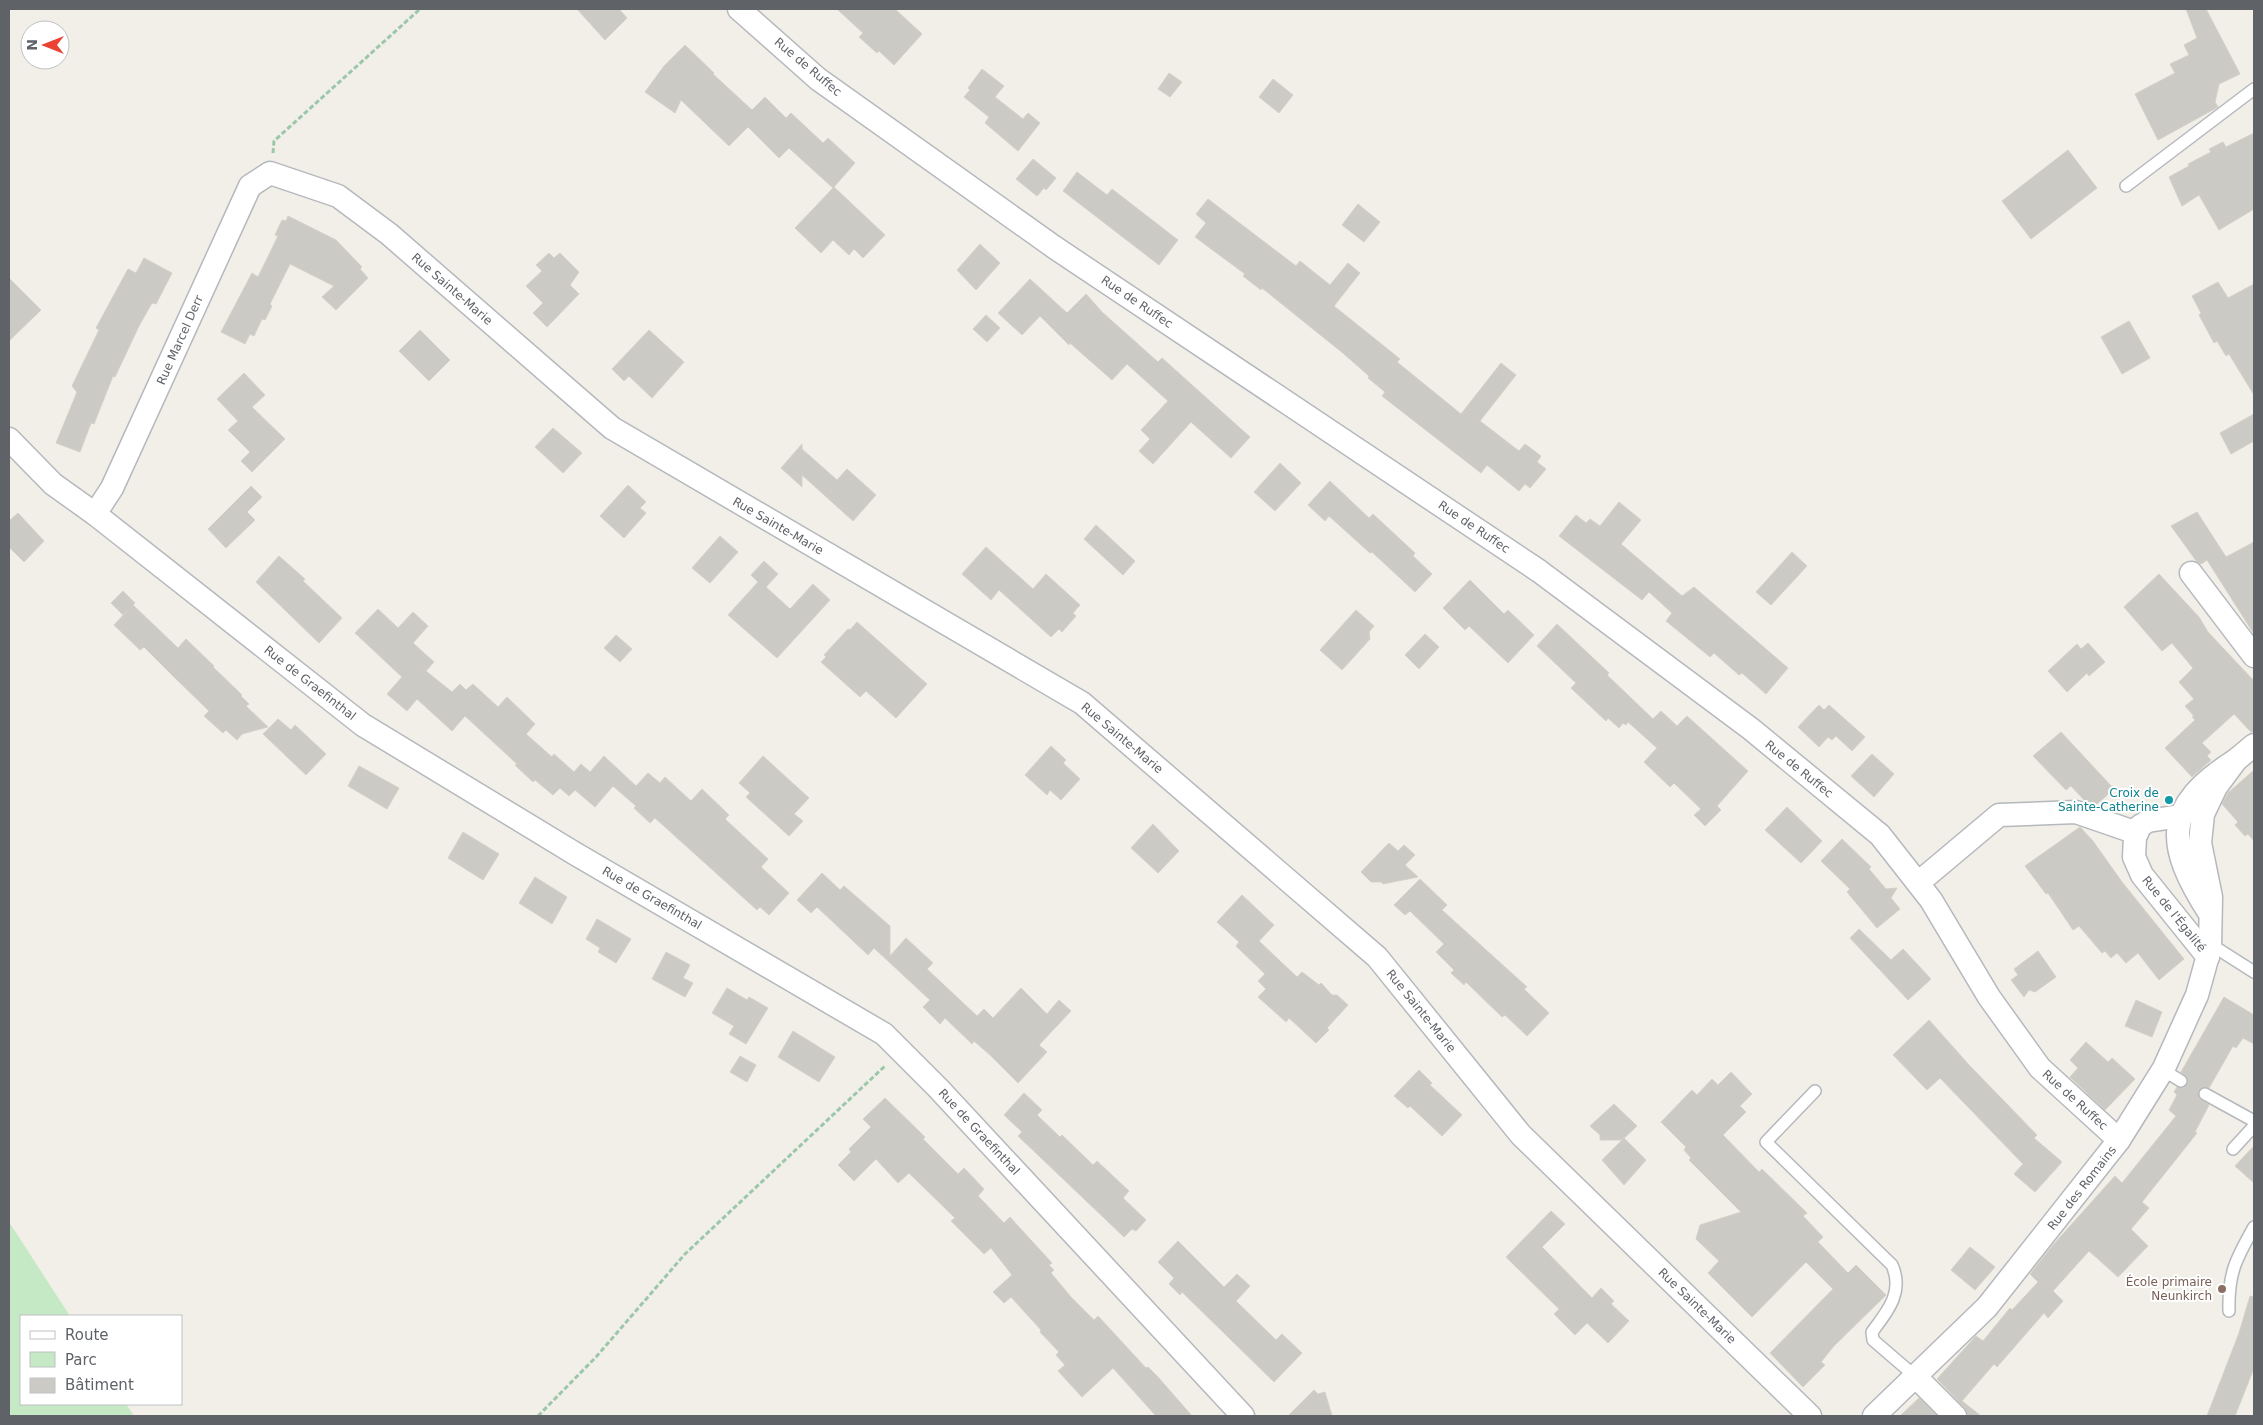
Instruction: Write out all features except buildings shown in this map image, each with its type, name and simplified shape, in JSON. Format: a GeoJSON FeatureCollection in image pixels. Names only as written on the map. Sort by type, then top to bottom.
{"type":"FeatureCollection","features":[{"type":"Feature","properties":{"kind":"street","name":"Rue de Ruffec"},"geometry":{"type":"LineString","coordinates":[[740,9],[818,79],[1054,247],[1538,571],[1751,729],[1880,835],[1931,900],[1989,997],[2040,1068],[2119,1140]]}},
{"type":"Feature","properties":{"kind":"street","name":"Rue Marcel Derr"},"geometry":{"type":"LineString","coordinates":[[96,514],[112,488],[250,186],[270,173]]}},
{"type":"Feature","properties":{"kind":"street","name":"Rue Sainte-Marie"},"geometry":{"type":"LineString","coordinates":[[270,173],[338,196],[389,234],[612,428],[1082,703],[1377,957],[1521,1135],[1810,1416]]}},
{"type":"Feature","properties":{"kind":"street","name":"Rue de Graefinthal"},"geometry":{"type":"LineString","coordinates":[[9,439],[53,484],[96,514],[363,725],[574,853],[884,1034],[938,1088],[1243,1416]]}},
{"type":"Feature","properties":{"kind":"street"},"geometry":{"type":"LineString","coordinates":[[2191,573],[2254,656]]}},
{"type":"Feature","properties":{"kind":"street","name":"Rue des Romains"},"geometry":{"type":"LineString","coordinates":[[2210,914],[2191,880],[2178,844],[2180,816],[2185,805],[2196,790],[2254,745]]}},
{"type":"Feature","properties":{"kind":"street","name":"Rue des Romains"},"geometry":{"type":"LineString","coordinates":[[1874,1416],[1987,1308],[2172,1075],[2209,950],[2211,897],[2200,843],[2201,829],[2208,801],[2236,760]]}},
{"type":"Feature","properties":{"kind":"street"},"geometry":{"type":"LineString","coordinates":[[1918,883],[1999,815],[2076,812],[2137,833],[2140,826],[2148,821],[2180,816]]}},
{"type":"Feature","properties":{"kind":"street","name":"Rue de l'Égalité"},"geometry":{"type":"LineString","coordinates":[[2137,833],[2133,846],[2134,857],[2142,876],[2209,950]]}},
{"type":"Feature","properties":{"kind":"street"},"geometry":{"type":"LineString","coordinates":[[1916,1377],[1955,1416]]}},
{"type":"Feature","properties":{"kind":"lane"},"geometry":{"type":"LineString","coordinates":[[2126,186],[2254,89]]}},
{"type":"Feature","properties":{"kind":"lane"},"geometry":{"type":"LineString","coordinates":[[2209,950],[2254,972]]}},
{"type":"Feature","properties":{"kind":"lane"},"geometry":{"type":"LineString","coordinates":[[1815,1091],[1766,1142],[1892,1265],[1896,1275],[1896,1292],[1891,1308],[1872,1332],[1873,1340],[1916,1377]]}},
{"type":"Feature","properties":{"kind":"lane"},"geometry":{"type":"LineString","coordinates":[[2205,1094],[2254,1121]]}},
{"type":"Feature","properties":{"kind":"lane"},"geometry":{"type":"LineString","coordinates":[[2233,1149],[2254,1126]]}},
{"type":"Feature","properties":{"kind":"lane"},"geometry":{"type":"LineString","coordinates":[[2229,1311],[2228,1289],[2235,1261],[2254,1226]]}},
{"type":"Feature","properties":{"kind":"path"},"geometry":{"type":"LineString","coordinates":[[270,173],[274,141],[420,9]]}},
{"type":"Feature","properties":{"kind":"path"},"geometry":{"type":"LineString","coordinates":[[538,1416],[596,1357],[685,1254],[901,1051]]}},
{"type":"Feature","properties":{"kind":"green space"},"geometry":{"type":"Polygon","coordinates":[[[9,1222],[69,1315],[20,1315],[20,1405],[127,1405],[134,1416],[9,1416],[9,1222]]]}},
{"type":"Feature","properties":{"kind":"place","name":"Croix de Sainte-Catherine"},"geometry":{"type":"Point","coordinates":[2169,800]}},
{"type":"Feature","properties":{"kind":"place","name":"École primaire Neunkirch"},"geometry":{"type":"Point","coordinates":[2222,1289]}}]}
